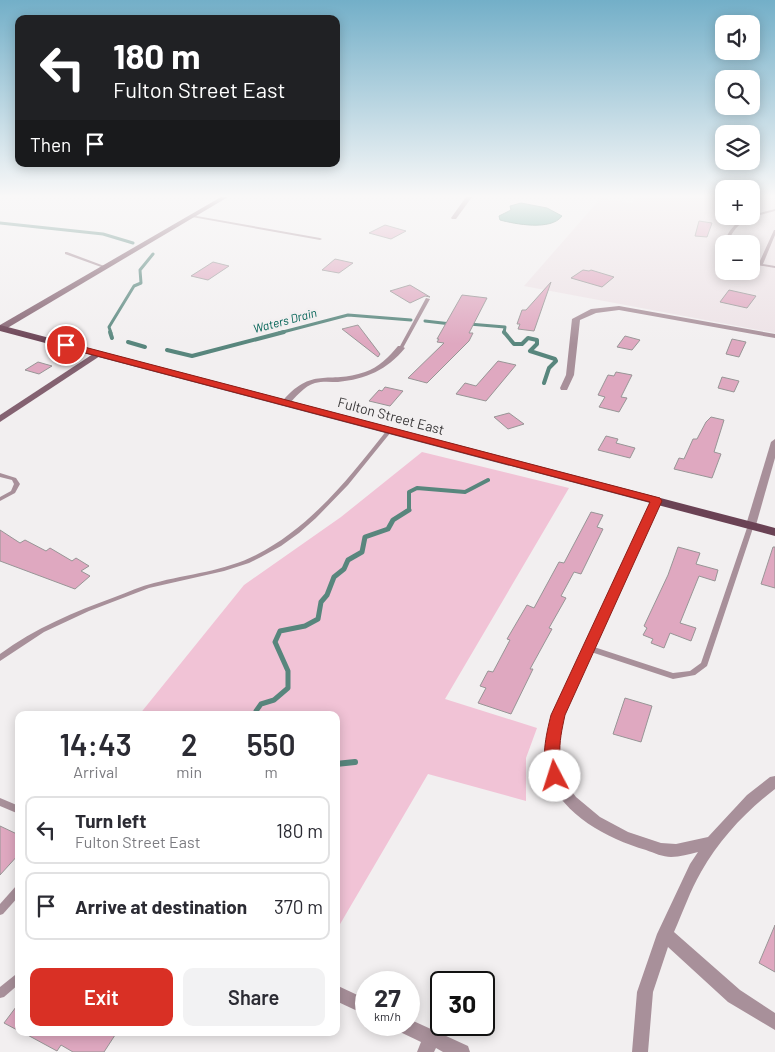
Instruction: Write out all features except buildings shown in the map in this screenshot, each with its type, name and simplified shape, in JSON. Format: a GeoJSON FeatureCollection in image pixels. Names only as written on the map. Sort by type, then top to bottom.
{"type":"FeatureCollection","features":[{"type":"Feature","properties":{"kind":"main road","name":"Fulton Street East"},"geometry":{"type":"LineString","coordinates":[[0,328],[775,532]]}},
{"type":"Feature","properties":{"kind":"street"},"geometry":{"type":"LineString","coordinates":[[0,328],[141,246]]}},
{"type":"Feature","properties":{"kind":"street"},"geometry":{"type":"LineString","coordinates":[[564,388],[570,375],[576,319],[594,310],[606,308],[635,310],[775,336]]}},
{"type":"Feature","properties":{"kind":"street"},"geometry":{"type":"LineString","coordinates":[[285,403],[298,390],[313,381],[360,376],[377,370],[386,364],[401,348]]}},
{"type":"Feature","properties":{"kind":"street"},"geometry":{"type":"LineString","coordinates":[[0,419],[99,354]]}},
{"type":"Feature","properties":{"kind":"street"},"geometry":{"type":"LineString","coordinates":[[751,525],[775,442]]}},
{"type":"Feature","properties":{"kind":"street"},"geometry":{"type":"LineString","coordinates":[[656,501],[558,715],[552,758],[555,776],[570,799],[588,815],[618,834],[670,851],[712,842]]}},
{"type":"Feature","properties":{"kind":"street"},"geometry":{"type":"LineString","coordinates":[[640,1052],[645,992],[665,934],[695,869],[712,842],[752,799],[775,781]]}},
{"type":"Feature","properties":{"kind":"street"},"geometry":{"type":"LineString","coordinates":[[665,934],[734,996],[775,1022]]}},
{"type":"Feature","properties":{"kind":"street"},"geometry":{"type":"LineString","coordinates":[[340,995],[355,1002]]}},
{"type":"Feature","properties":{"kind":"street"},"geometry":{"type":"LineString","coordinates":[[417,1036],[428,1045],[462,1052]]}},
{"type":"Feature","properties":{"kind":"lane"},"geometry":{"type":"LineString","coordinates":[[768,246],[760,264],[775,267]]}},
{"type":"Feature","properties":{"kind":"lane"},"geometry":{"type":"LineString","coordinates":[[66,253],[105,267]]}},
{"type":"Feature","properties":{"kind":"lane"},"geometry":{"type":"LineString","coordinates":[[401,348],[428,299]]}},
{"type":"Feature","properties":{"kind":"lane"},"geometry":{"type":"LineString","coordinates":[[0,658],[17,644],[59,620],[156,584],[232,566],[257,557],[280,544],[314,516],[343,486],[389,431]]}},
{"type":"Feature","properties":{"kind":"lane"},"geometry":{"type":"LineString","coordinates":[[0,475],[14,479],[17,484],[13,492],[0,499]]}},
{"type":"Feature","properties":{"kind":"lane"},"geometry":{"type":"LineString","coordinates":[[588,648],[673,676],[692,674],[704,664],[751,525]]}},
{"type":"Feature","properties":{"kind":"lane"},"geometry":{"type":"LineString","coordinates":[[0,802],[15,808]]}},
{"type":"Feature","properties":{"kind":"lane"},"geometry":{"type":"LineString","coordinates":[[0,911],[15,894]]}},
{"type":"Feature","properties":{"kind":"lane"},"geometry":{"type":"LineString","coordinates":[[0,993],[15,981]]}},
{"type":"Feature","properties":{"kind":"shaded area"},"geometry":{"type":"Polygon","coordinates":[[[559,246],[715,246],[715,280],[760,280],[760,246],[775,246],[775,333],[524,286],[559,246]]]}},
{"type":"Feature","properties":{"kind":"shaded area"},"geometry":{"type":"Polygon","coordinates":[[[422,452],[569,488],[445,699],[537,728],[526,758],[526,801],[428,774],[340,924],[340,711],[142,711],[244,585],[341,517],[422,452]]]}},
{"type":"Feature","properties":{"kind":"waterway","name":"Waters Drain"},"geometry":{"type":"LineString","coordinates":[[111,333],[109,327],[134,286],[141,283],[140,270],[153,254]]}},
{"type":"Feature","properties":{"kind":"waterway","name":"Waters Drain"},"geometry":{"type":"LineString","coordinates":[[279,333],[348,315],[411,320]]}},
{"type":"Feature","properties":{"kind":"waterway","name":"Waters Drain"},"geometry":{"type":"LineString","coordinates":[[425,321],[451,324]]}},
{"type":"Feature","properties":{"kind":"waterway","name":"Waters Drain"},"geometry":{"type":"LineString","coordinates":[[469,324],[505,327],[504,332]]}},
{"type":"Feature","properties":{"kind":"waterway","name":"Waters Drain"},"geometry":{"type":"LineString","coordinates":[[110,332],[112,338]]}},
{"type":"Feature","properties":{"kind":"waterway","name":"Waters Drain"},"geometry":{"type":"LineString","coordinates":[[167,350],[192,356],[284,332]]}},
{"type":"Feature","properties":{"kind":"waterway","name":"Waters Drain"},"geometry":{"type":"LineString","coordinates":[[504,332],[514,344],[522,344],[528,338],[537,340],[537,344],[530,351],[555,359],[556,361],[549,368],[544,383]]}},
{"type":"Feature","properties":{"kind":"waterway","name":"Waters Drain"},"geometry":{"type":"LineString","coordinates":[[128,342],[145,347]]}},
{"type":"Feature","properties":{"kind":"waterway","name":"Waters Drain"},"geometry":{"type":"LineString","coordinates":[[409,510],[409,492],[417,488],[465,492],[488,480]]}},
{"type":"Feature","properties":{"kind":"waterway","name":"Waters Drain"},"geometry":{"type":"LineString","coordinates":[[256,711],[261,704],[274,700],[288,688],[288,671],[275,642],[280,631],[305,626],[318,619],[321,602],[327,595],[334,577],[344,569],[348,560],[362,552],[365,537],[388,529],[393,520],[409,510]]}},
{"type":"Feature","properties":{"kind":"waterway","name":"Waters Drain"},"geometry":{"type":"LineString","coordinates":[[340,764],[355,762]]}},
{"type":"Feature","properties":{"kind":"route"},"geometry":{"type":"LineString","coordinates":[[66,345],[656,501],[558,715],[552,758],[555,776]]}}]}
